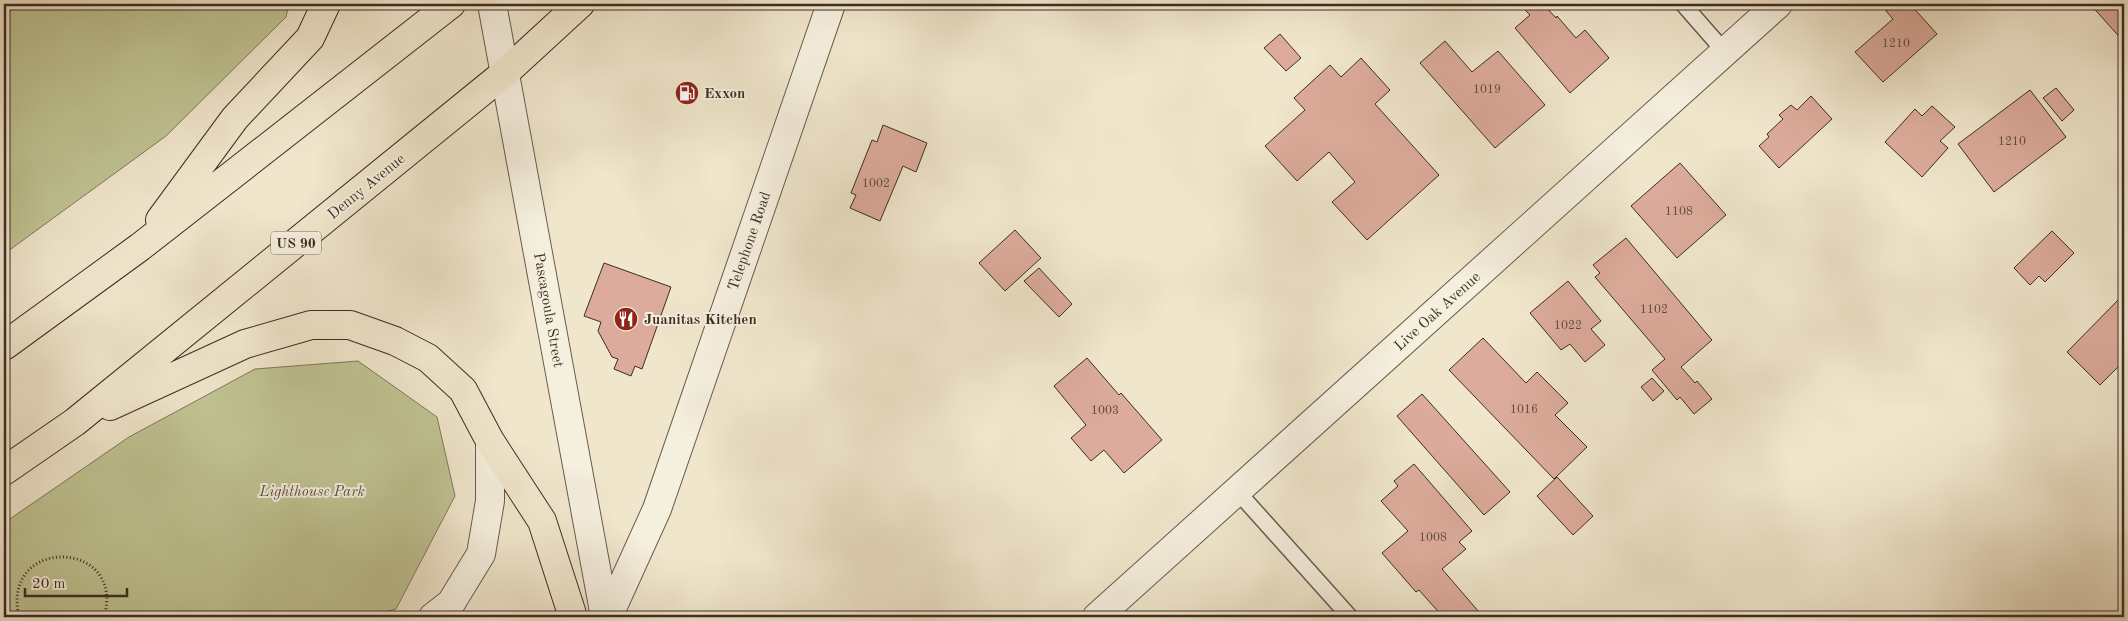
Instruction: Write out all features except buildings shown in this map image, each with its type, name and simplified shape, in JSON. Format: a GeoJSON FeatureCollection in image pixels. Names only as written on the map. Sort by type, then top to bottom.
{"type":"FeatureCollection","features":[{"type":"Feature","properties":{"kind":"main road"},"geometry":{"type":"LineString","coordinates":[[140,247],[235,118],[310,38],[326,4]]}},
{"type":"Feature","properties":{"kind":"main road"},"geometry":{"type":"LineString","coordinates":[[4,346],[140,247],[452,4]]}},
{"type":"Feature","properties":{"kind":"main road","name":"Denny Avenue"},"geometry":{"type":"LineString","coordinates":[[4,471],[75,422],[506,72],[580,4]]}},
{"type":"Feature","properties":{"kind":"main road"},"geometry":{"type":"LineString","coordinates":[[75,422],[245,344],[311,325],[350,325],[395,341],[428,358],[463,390],[490,440],[542,521],[573,617]]}},
{"type":"Feature","properties":{"kind":"street","name":"Pascagoula Street"},"geometry":{"type":"LineString","coordinates":[[492,4],[607,617]]}},
{"type":"Feature","properties":{"kind":"street","name":"Telephone Road"},"geometry":{"type":"LineString","coordinates":[[607,617],[657,509],[831,4]]}},
{"type":"Feature","properties":{"kind":"street","name":"Live Oak Avenue"},"geometry":{"type":"LineString","coordinates":[[1097,617],[1778,4]]}},
{"type":"Feature","properties":{"kind":"street"},"geometry":{"type":"LineString","coordinates":[[433,617],[451,603],[481,554],[490,501],[490,440]]}},
{"type":"Feature","properties":{"kind":"lane"},"geometry":{"type":"LineString","coordinates":[[1683,4],[1725,52]]}},
{"type":"Feature","properties":{"kind":"lane"},"geometry":{"type":"LineString","coordinates":[[1237,491],[1350,617]]}},
{"type":"Feature","properties":{"kind":"path"},"geometry":{"type":"LineString","coordinates":[[19,617],[16,605],[17,590],[23,576],[34,565],[47,558],[62,556],[77,558],[90,565],[100,577],[108,605],[104,617]]}},
{"type":"Feature","properties":{"kind":"green space"},"geometry":{"type":"Polygon","coordinates":[[[4,4],[289,4],[286,17],[166,136],[4,254],[4,4]]]}},
{"type":"Feature","properties":{"kind":"green space","name":"Lighthouse Park"},"geometry":{"type":"Polygon","coordinates":[[[358,361],[437,417],[455,496],[396,609],[367,617],[4,617],[4,523],[129,437],[255,369],[358,361]]]}},
{"type":"Feature","properties":{"kind":"place","name":"Exxon"},"geometry":{"type":"Point","coordinates":[687,93]}},
{"type":"Feature","properties":{"kind":"place","name":"Juanitas Kitchen"},"geometry":{"type":"Point","coordinates":[626,319]}}]}
